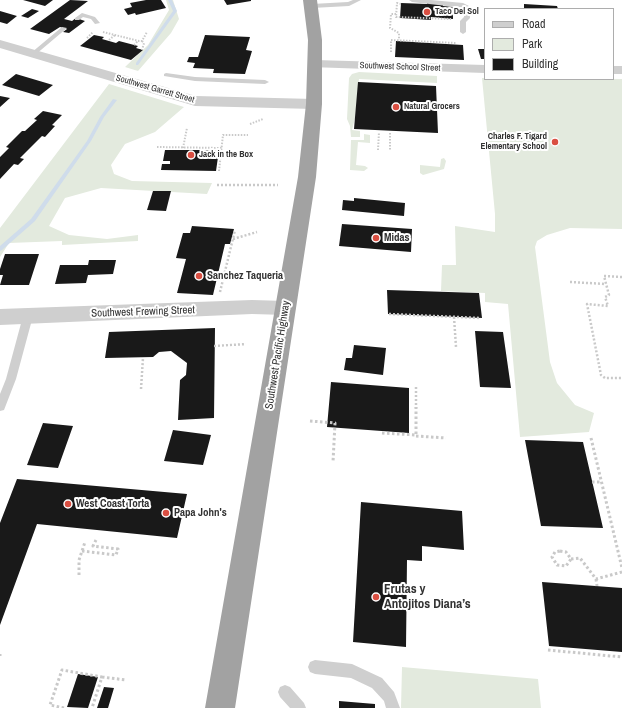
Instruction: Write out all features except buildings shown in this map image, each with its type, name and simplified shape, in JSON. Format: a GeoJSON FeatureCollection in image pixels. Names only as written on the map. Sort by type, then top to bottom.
{"type":"FeatureCollection","features":[{"type":"Feature","properties":{"kind":"highway","name":"Southwest Pacific Highway"},"geometry":{"type":"LineString","coordinates":[[220,708],[307,177],[314,104],[315,64],[315,40],[311,3]]}},
{"type":"Feature","properties":{"kind":"street","name":"Southwest Garrett Street"},"geometry":{"type":"LineString","coordinates":[[0,44],[195,101],[314,104]]}},
{"type":"Feature","properties":{"kind":"street","name":"Southwest School Street"},"geometry":{"type":"LineString","coordinates":[[315,64],[484,69]]}},
{"type":"Feature","properties":{"kind":"street","name":"Southwest Frewing Street"},"geometry":{"type":"LineString","coordinates":[[0,317],[252,307],[286,308]]}},
{"type":"Feature","properties":{"kind":"lane"},"geometry":{"type":"LineString","coordinates":[[311,3],[349,4],[358,0]]}},
{"type":"Feature","properties":{"kind":"lane"},"geometry":{"type":"LineString","coordinates":[[412,0],[463,5],[467,8]]}},
{"type":"Feature","properties":{"kind":"lane"},"geometry":{"type":"LineString","coordinates":[[452,0],[463,0],[466,3],[467,18],[463,21],[463,32]]}},
{"type":"Feature","properties":{"kind":"lane"},"geometry":{"type":"LineString","coordinates":[[77,19],[82,16],[87,16],[93,18],[96,23]]}},
{"type":"Feature","properties":{"kind":"lane"},"geometry":{"type":"LineString","coordinates":[[33,54],[64,28]]}},
{"type":"Feature","properties":{"kind":"lane"},"geometry":{"type":"LineString","coordinates":[[166,75],[265,82]]}},
{"type":"Feature","properties":{"kind":"lane"},"geometry":{"type":"LineString","coordinates":[[0,407],[11,379],[28,316]]}},
{"type":"Feature","properties":{"kind":"lane"},"geometry":{"type":"LineString","coordinates":[[315,667],[352,671],[371,680],[377,684],[389,697],[393,708]]}},
{"type":"Feature","properties":{"kind":"lane"},"geometry":{"type":"LineString","coordinates":[[285,692],[299,708]]}},
{"type":"Feature","properties":{"kind":"path"},"geometry":{"type":"LineString","coordinates":[[396,14],[391,14],[390,28],[399,33],[398,40]]}},
{"type":"Feature","properties":{"kind":"path"},"geometry":{"type":"LineString","coordinates":[[87,38],[96,30]]}},
{"type":"Feature","properties":{"kind":"path"},"geometry":{"type":"LineString","coordinates":[[102,32],[142,41]]}},
{"type":"Feature","properties":{"kind":"path"},"geometry":{"type":"LineString","coordinates":[[142,41],[147,32]]}},
{"type":"Feature","properties":{"kind":"path"},"geometry":{"type":"LineString","coordinates":[[109,40],[116,35]]}},
{"type":"Feature","properties":{"kind":"path"},"geometry":{"type":"LineString","coordinates":[[390,66],[391,40],[463,44]]}},
{"type":"Feature","properties":{"kind":"path"},"geometry":{"type":"LineString","coordinates":[[134,44],[139,41]]}},
{"type":"Feature","properties":{"kind":"path"},"geometry":{"type":"LineString","coordinates":[[142,41],[144,43],[144,48],[142,50]]}},
{"type":"Feature","properties":{"kind":"path"},"geometry":{"type":"LineString","coordinates":[[183,148],[187,128]]}},
{"type":"Feature","properties":{"kind":"path"},"geometry":{"type":"LineString","coordinates":[[378,150],[379,132]]}},
{"type":"Feature","properties":{"kind":"path"},"geometry":{"type":"LineString","coordinates":[[390,133],[390,150]]}},
{"type":"Feature","properties":{"kind":"path"},"geometry":{"type":"LineString","coordinates":[[219,171],[223,136],[248,135]]}},
{"type":"Feature","properties":{"kind":"path"},"geometry":{"type":"LineString","coordinates":[[157,147],[222,148]]}},
{"type":"Feature","properties":{"kind":"path"},"geometry":{"type":"LineString","coordinates":[[217,185],[278,185]]}},
{"type":"Feature","properties":{"kind":"path"},"geometry":{"type":"LineString","coordinates":[[220,292],[235,230]]}},
{"type":"Feature","properties":{"kind":"path"},"geometry":{"type":"LineString","coordinates":[[233,239],[257,232]]}},
{"type":"Feature","properties":{"kind":"path"},"geometry":{"type":"LineString","coordinates":[[622,278],[604,276],[609,294],[605,297],[608,306],[587,304],[601,375],[605,378],[622,378]]}},
{"type":"Feature","properties":{"kind":"path"},"geometry":{"type":"LineString","coordinates":[[570,282],[606,284]]}},
{"type":"Feature","properties":{"kind":"path"},"geometry":{"type":"LineString","coordinates":[[389,314],[481,318]]}},
{"type":"Feature","properties":{"kind":"path"},"geometry":{"type":"LineString","coordinates":[[454,317],[456,347]]}},
{"type":"Feature","properties":{"kind":"path"},"geometry":{"type":"LineString","coordinates":[[214,346],[246,344]]}},
{"type":"Feature","properties":{"kind":"path"},"geometry":{"type":"LineString","coordinates":[[140,389],[142,358]]}},
{"type":"Feature","properties":{"kind":"path"},"geometry":{"type":"LineString","coordinates":[[416,387],[416,435]]}},
{"type":"Feature","properties":{"kind":"path"},"geometry":{"type":"LineString","coordinates":[[310,421],[335,423],[333,462]]}},
{"type":"Feature","properties":{"kind":"path"},"geometry":{"type":"LineString","coordinates":[[382,433],[416,435],[416,437],[446,438]]}},
{"type":"Feature","properties":{"kind":"path"},"geometry":{"type":"LineString","coordinates":[[591,438],[622,568]]}},
{"type":"Feature","properties":{"kind":"path"},"geometry":{"type":"LineString","coordinates":[[592,482],[602,482]]}},
{"type":"Feature","properties":{"kind":"path"},"geometry":{"type":"LineString","coordinates":[[82,551],[116,555],[118,549],[93,546],[96,540]]}},
{"type":"Feature","properties":{"kind":"path"},"geometry":{"type":"LineString","coordinates":[[79,575],[79,560],[85,542]]}},
{"type":"Feature","properties":{"kind":"path"},"geometry":{"type":"LineString","coordinates":[[617,548],[622,548]]}},
{"type":"Feature","properties":{"kind":"path"},"geometry":{"type":"LineString","coordinates":[[560,551],[566,552],[571,558],[569,564],[562,566],[557,565],[552,557],[555,552],[560,551]]}},
{"type":"Feature","properties":{"kind":"path"},"geometry":{"type":"LineString","coordinates":[[571,558],[580,558],[596,580],[597,586]]}},
{"type":"Feature","properties":{"kind":"path"},"geometry":{"type":"LineString","coordinates":[[596,580],[622,572]]}},
{"type":"Feature","properties":{"kind":"path"},"geometry":{"type":"LineString","coordinates":[[548,650],[622,657]]}},
{"type":"Feature","properties":{"kind":"path"},"geometry":{"type":"LineString","coordinates":[[64,708],[50,706],[62,670],[126,680]]}},
{"type":"Feature","properties":{"kind":"path"},"geometry":{"type":"LineString","coordinates":[[92,708],[102,677]]}},
{"type":"Feature","properties":{"kind":"green space"},"geometry":{"type":"Polygon","coordinates":[[[166,0],[173,0],[179,19],[171,33],[138,71],[125,67],[148,45],[169,10],[166,0]]]}},
{"type":"Feature","properties":{"kind":"green space"},"geometry":{"type":"Polygon","coordinates":[[[359,72],[437,76],[437,83],[359,79],[355,118],[352,130],[360,131],[360,137],[351,137],[350,126],[347,119],[349,78],[352,74],[359,72]]]}},
{"type":"Feature","properties":{"kind":"green space","name":"Charles F. Tigard Elementary School"},"geometry":{"type":"Polygon","coordinates":[[[482,78],[484,78],[484,80],[622,79],[622,229],[570,228],[547,235],[537,241],[535,247],[550,362],[557,383],[575,405],[594,413],[589,432],[520,437],[508,304],[485,302],[485,293],[441,291],[442,265],[456,265],[455,226],[495,232],[495,214],[482,78]]]}},
{"type":"Feature","properties":{"kind":"green space"},"geometry":{"type":"Polygon","coordinates":[[[109,84],[184,107],[155,132],[125,144],[111,165],[114,174],[132,181],[212,183],[207,194],[101,188],[65,198],[49,226],[69,235],[107,239],[138,235],[138,241],[62,245],[62,241],[9,243],[0,257],[0,228],[109,84]]]}},
{"type":"Feature","properties":{"kind":"green space"},"geometry":{"type":"Polygon","coordinates":[[[364,134],[370,135],[370,143],[358,142],[356,165],[365,166],[368,168],[364,171],[350,170],[351,140],[364,140],[364,134]]]}},
{"type":"Feature","properties":{"kind":"green space"},"geometry":{"type":"Polygon","coordinates":[[[444,158],[446,161],[444,169],[423,175],[420,173],[420,165],[440,167],[441,159],[444,158]]]}},
{"type":"Feature","properties":{"kind":"green space"},"geometry":{"type":"Polygon","coordinates":[[[402,667],[538,679],[541,708],[401,708],[402,667]]]}},
{"type":"Feature","properties":{"kind":"waterway"},"geometry":{"type":"LineString","coordinates":[[137,64],[175,11],[170,0]]}},
{"type":"Feature","properties":{"kind":"waterway"},"geometry":{"type":"LineString","coordinates":[[0,249],[33,220],[89,141],[102,117],[115,100]]}},
{"type":"Feature","properties":{"kind":"place","name":"Taco Del Sol"},"geometry":{"type":"Point","coordinates":[427,12]}},
{"type":"Feature","properties":{"kind":"place","name":"Natural Grocers"},"geometry":{"type":"Point","coordinates":[396,107]}},
{"type":"Feature","properties":{"kind":"place","name":"Charles F. Tigard Elementary School"},"geometry":{"type":"Point","coordinates":[555,142]}},
{"type":"Feature","properties":{"kind":"place","name":"Jack in the Box"},"geometry":{"type":"Point","coordinates":[191,155]}},
{"type":"Feature","properties":{"kind":"place","name":"Midas"},"geometry":{"type":"Point","coordinates":[376,238]}},
{"type":"Feature","properties":{"kind":"place","name":"Sanchez Taqueria"},"geometry":{"type":"Point","coordinates":[199,276]}},
{"type":"Feature","properties":{"kind":"place","name":"West Coast Torta"},"geometry":{"type":"Point","coordinates":[68,504]}},
{"type":"Feature","properties":{"kind":"place","name":"Papa John's"},"geometry":{"type":"Point","coordinates":[166,513]}},
{"type":"Feature","properties":{"kind":"place","name":"Frutas y Antojitos Diana’s"},"geometry":{"type":"Point","coordinates":[376,597]}}]}
